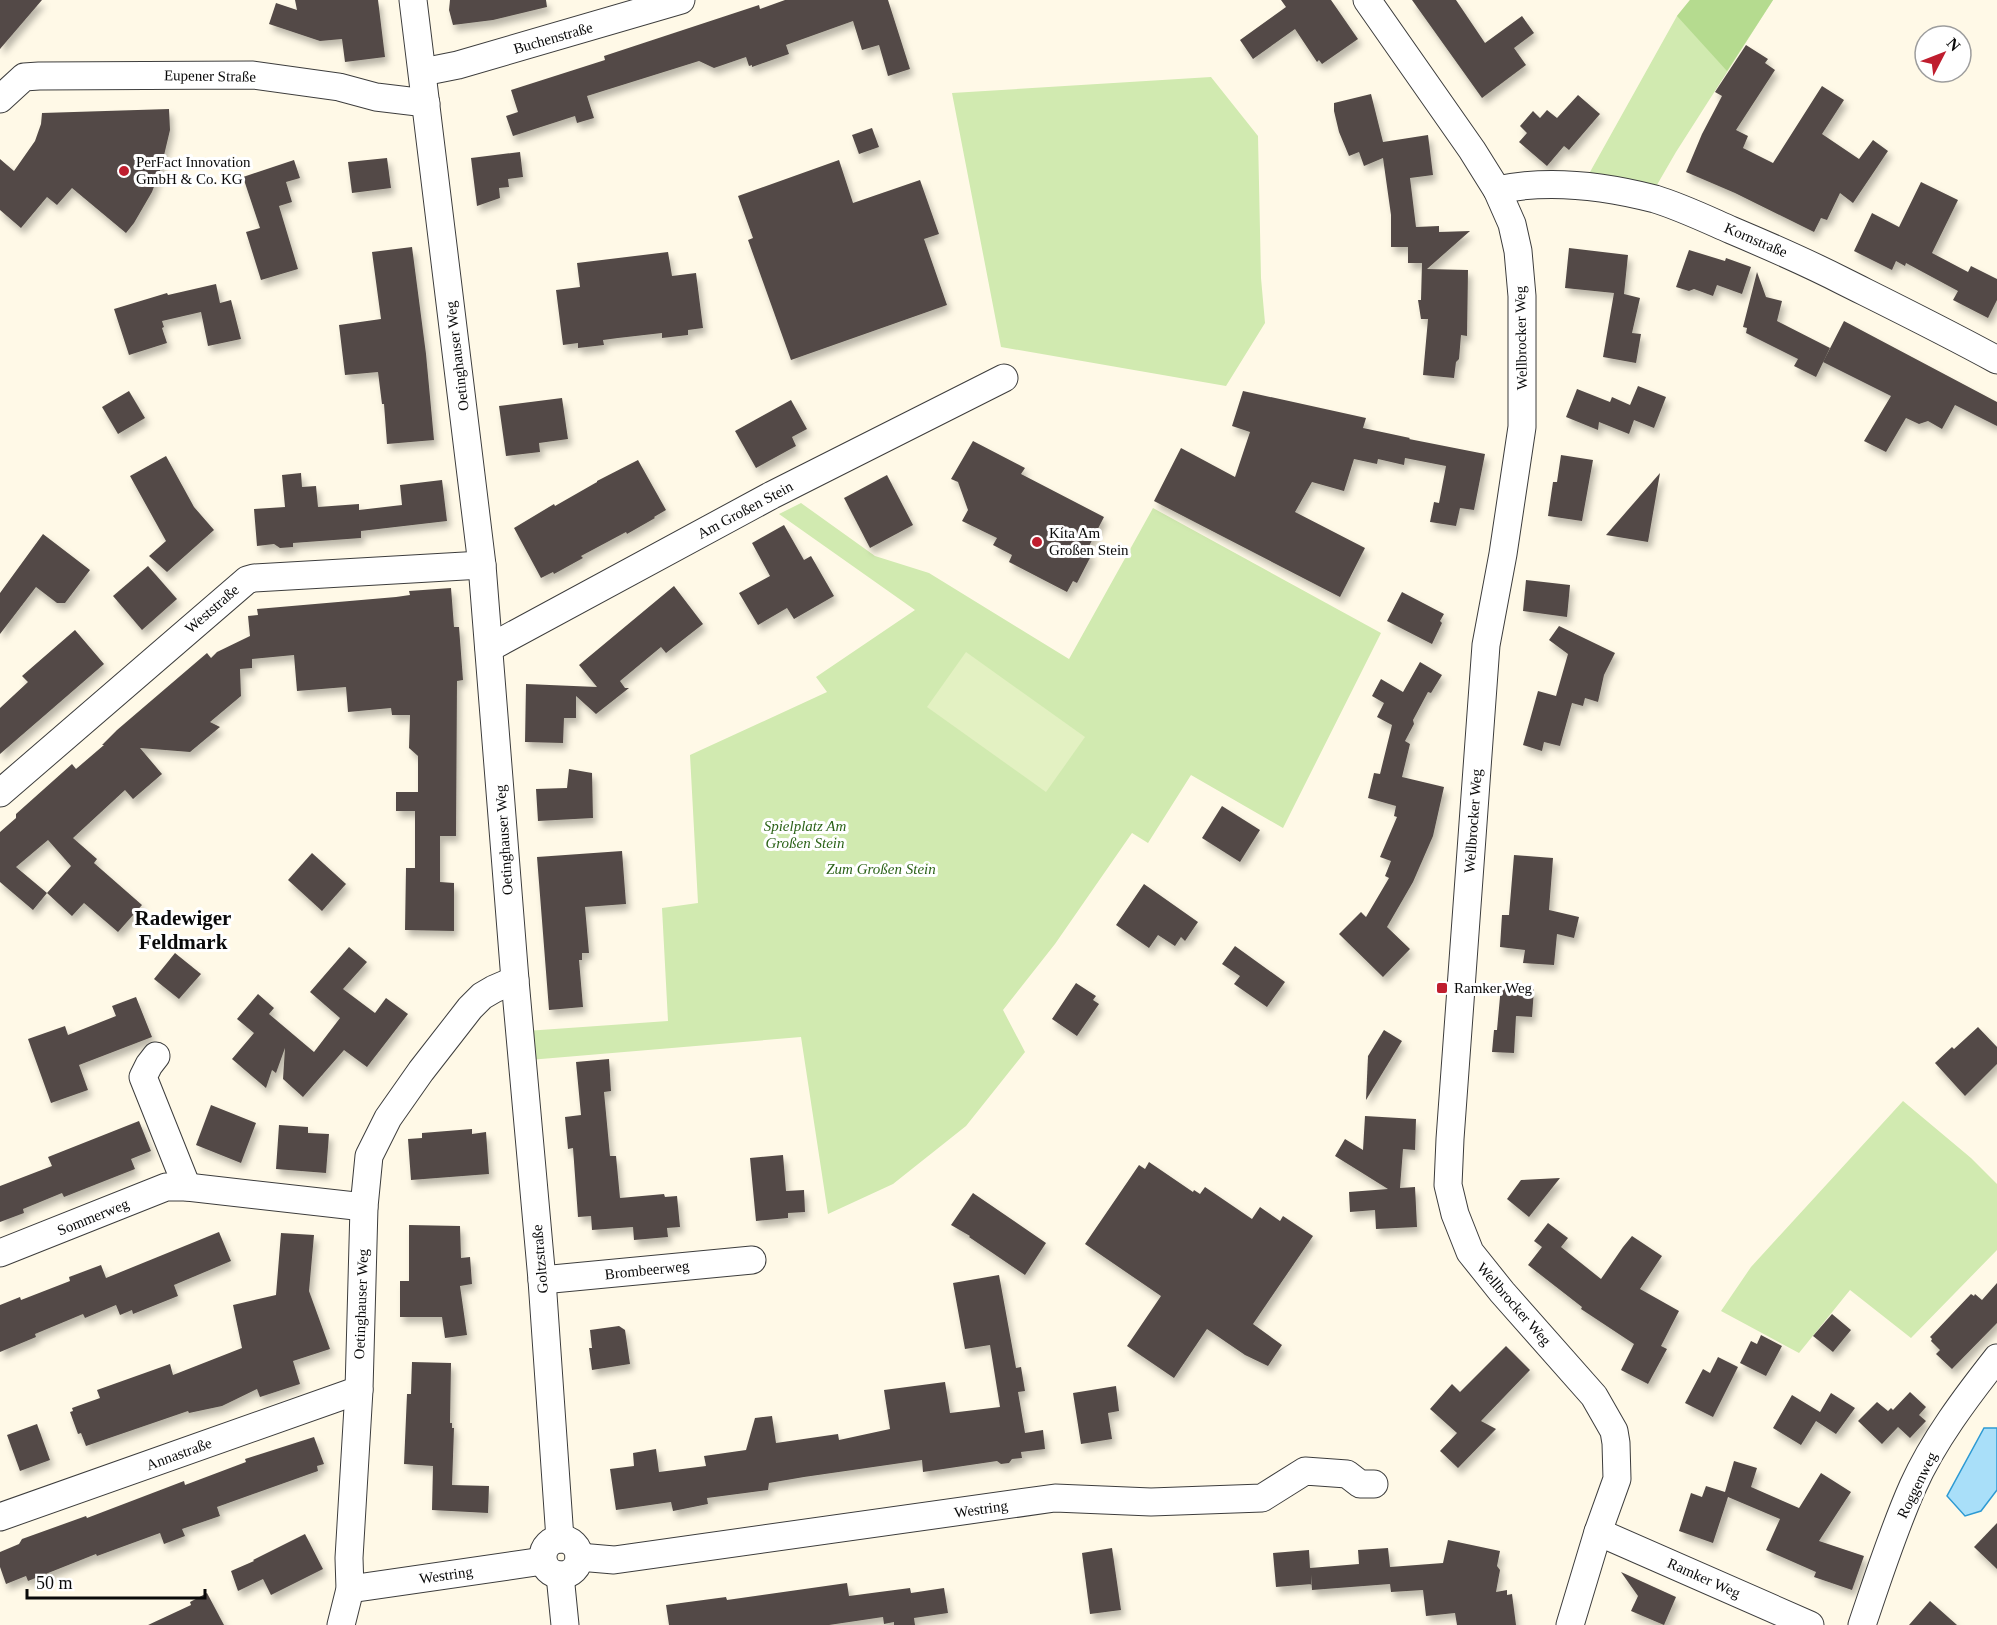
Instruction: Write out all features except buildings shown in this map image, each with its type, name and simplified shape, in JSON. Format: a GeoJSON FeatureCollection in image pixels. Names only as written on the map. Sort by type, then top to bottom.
{"type":"FeatureCollection","features":[{"type":"Feature","properties":{"kind":"street","name":"Oetinghauser Weg"},"geometry":{"type":"LineString","coordinates":[[341,1625],[350,1589],[349,1558],[358,1390],[364,1207],[369,1156],[388,1118],[470,1008],[482,996],[515,980],[482,565],[413,0]]}},
{"type":"Feature","properties":{"kind":"street","name":"Buchenstraße"},"geometry":{"type":"LineString","coordinates":[[423,72],[458,65],[681,0]]}},
{"type":"Feature","properties":{"kind":"street","name":"Wellbrocker Weg"},"geometry":{"type":"LineString","coordinates":[[1367,0],[1472,150],[1497,190],[1512,224],[1518,251],[1522,296],[1522,427],[1503,554],[1486,645],[1449,1139],[1448,1185],[1455,1214],[1470,1252],[1594,1396],[1614,1431],[1617,1479],[1598,1532],[1570,1625]]}},
{"type":"Feature","properties":{"kind":"street","name":"Eupener Straße"},"geometry":{"type":"LineString","coordinates":[[0,99],[24,77],[253,75],[339,87],[376,97],[426,103]]}},
{"type":"Feature","properties":{"kind":"street","name":"Kornstraße"},"geometry":{"type":"LineString","coordinates":[[1497,190],[1519,186],[1560,185],[1614,191],[1656,200],[1702,217],[1801,260],[1997,360]]}},
{"type":"Feature","properties":{"kind":"street","name":"Am Großen Stein"},"geometry":{"type":"LineString","coordinates":[[489,648],[772,495],[1004,378]]}},
{"type":"Feature","properties":{"kind":"street","name":"Weststraße"},"geometry":{"type":"LineString","coordinates":[[0,793],[247,580],[482,565]]}},
{"type":"Feature","properties":{"kind":"street","name":"Goltzstraße"},"geometry":{"type":"LineString","coordinates":[[515,980],[542,1281],[560,1539],[576,1546],[561,1564]]}},
{"type":"Feature","properties":{"kind":"street"},"geometry":{"type":"LineString","coordinates":[[156,1056],[143,1077],[187,1186]]}},
{"type":"Feature","properties":{"kind":"street","name":"Sommerweg"},"geometry":{"type":"LineString","coordinates":[[0,1253],[166,1187],[187,1186],[364,1207]]}},
{"type":"Feature","properties":{"kind":"street","name":"Brombeerweg"},"geometry":{"type":"LineString","coordinates":[[542,1281],[752,1260]]}},
{"type":"Feature","properties":{"kind":"street","name":"Roggenweg"},"geometry":{"type":"LineString","coordinates":[[1862,1625],[1898,1522],[1914,1484],[1956,1414],[1997,1358]]}},
{"type":"Feature","properties":{"kind":"street","name":"Annastraße"},"geometry":{"type":"LineString","coordinates":[[0,1517],[358,1390]]}},
{"type":"Feature","properties":{"kind":"street","name":"Westring"},"geometry":{"type":"LineString","coordinates":[[350,1589],[561,1564],[614,1560],[1055,1498],[1151,1502],[1262,1498],[1305,1471],[1347,1474],[1360,1484],[1374,1484]]}},
{"type":"Feature","properties":{"kind":"street","name":"Ramker Weg"},"geometry":{"type":"LineString","coordinates":[[1598,1532],[1810,1625]]}},
{"type":"Feature","properties":{"kind":"street"},"geometry":{"type":"LineString","coordinates":[[561,1564],[565,1625]]}},
{"type":"Feature","properties":{"kind":"green space"},"geometry":{"type":"Polygon","coordinates":[[[1690,0],[1773,0],[1654,190],[1585,181],[1677,16],[1690,0]]]}},
{"type":"Feature","properties":{"kind":"green space"},"geometry":{"type":"Polygon","coordinates":[[[1690,0],[1773,0],[1727,71],[1677,16],[1690,0]]]}},
{"type":"Feature","properties":{"kind":"green space"},"geometry":{"type":"Polygon","coordinates":[[[1211,77],[1258,136],[1261,278],[1265,323],[1226,386],[1001,347],[952,93],[1211,77]]]}},
{"type":"Feature","properties":{"kind":"green space","name":"Zum Großen Stein"},"geometry":{"type":"Polygon","coordinates":[[[801,503],[875,556],[929,573],[1069,659],[1153,508],[1381,633],[1283,828],[1191,775],[1148,843],[1132,833],[1055,944],[1003,1010],[1025,1052],[966,1126],[893,1184],[828,1214],[801,1037],[529,1060],[526,1031],[668,1021],[662,908],[698,903],[690,755],[827,692],[816,677],[915,610],[779,514],[801,503]]]}},
{"type":"Feature","properties":{"kind":"green space"},"geometry":{"type":"Polygon","coordinates":[[[966,652],[1085,737],[1046,792],[927,707],[966,652]]]}},
{"type":"Feature","properties":{"kind":"green space"},"geometry":{"type":"Polygon","coordinates":[[[1903,1101],[1971,1158],[1997,1184],[1997,1250],[1911,1338],[1850,1290],[1799,1353],[1721,1311],[1751,1267],[1903,1101]]]}},
{"type":"Feature","properties":{"kind":"water"},"geometry":{"type":"Polygon","coordinates":[[[1984,1428],[1997,1428],[1997,1490],[1981,1511],[1965,1516],[1947,1496],[1984,1428]]]}},
{"type":"Feature","properties":{"kind":"place","name":"PerFact Innovation GmbH & Co. KG"},"geometry":{"type":"Point","coordinates":[124,171]}},
{"type":"Feature","properties":{"kind":"place","name":"Kita Am Großen Stein"},"geometry":{"type":"Point","coordinates":[1037,542]}},
{"type":"Feature","properties":{"kind":"place","name":"Ramker Weg"},"geometry":{"type":"Point","coordinates":[1442,988]}},
{"type":"Feature","properties":{"kind":"district","name":"Radewiger Feldmark"},"geometry":{"type":"Point","coordinates":[183,930]}},
{"type":"Feature","properties":{"kind":"park label","name":"Spielplatz Am Großen Stein"},"geometry":{"type":"Point","coordinates":[805,834]}}]}
